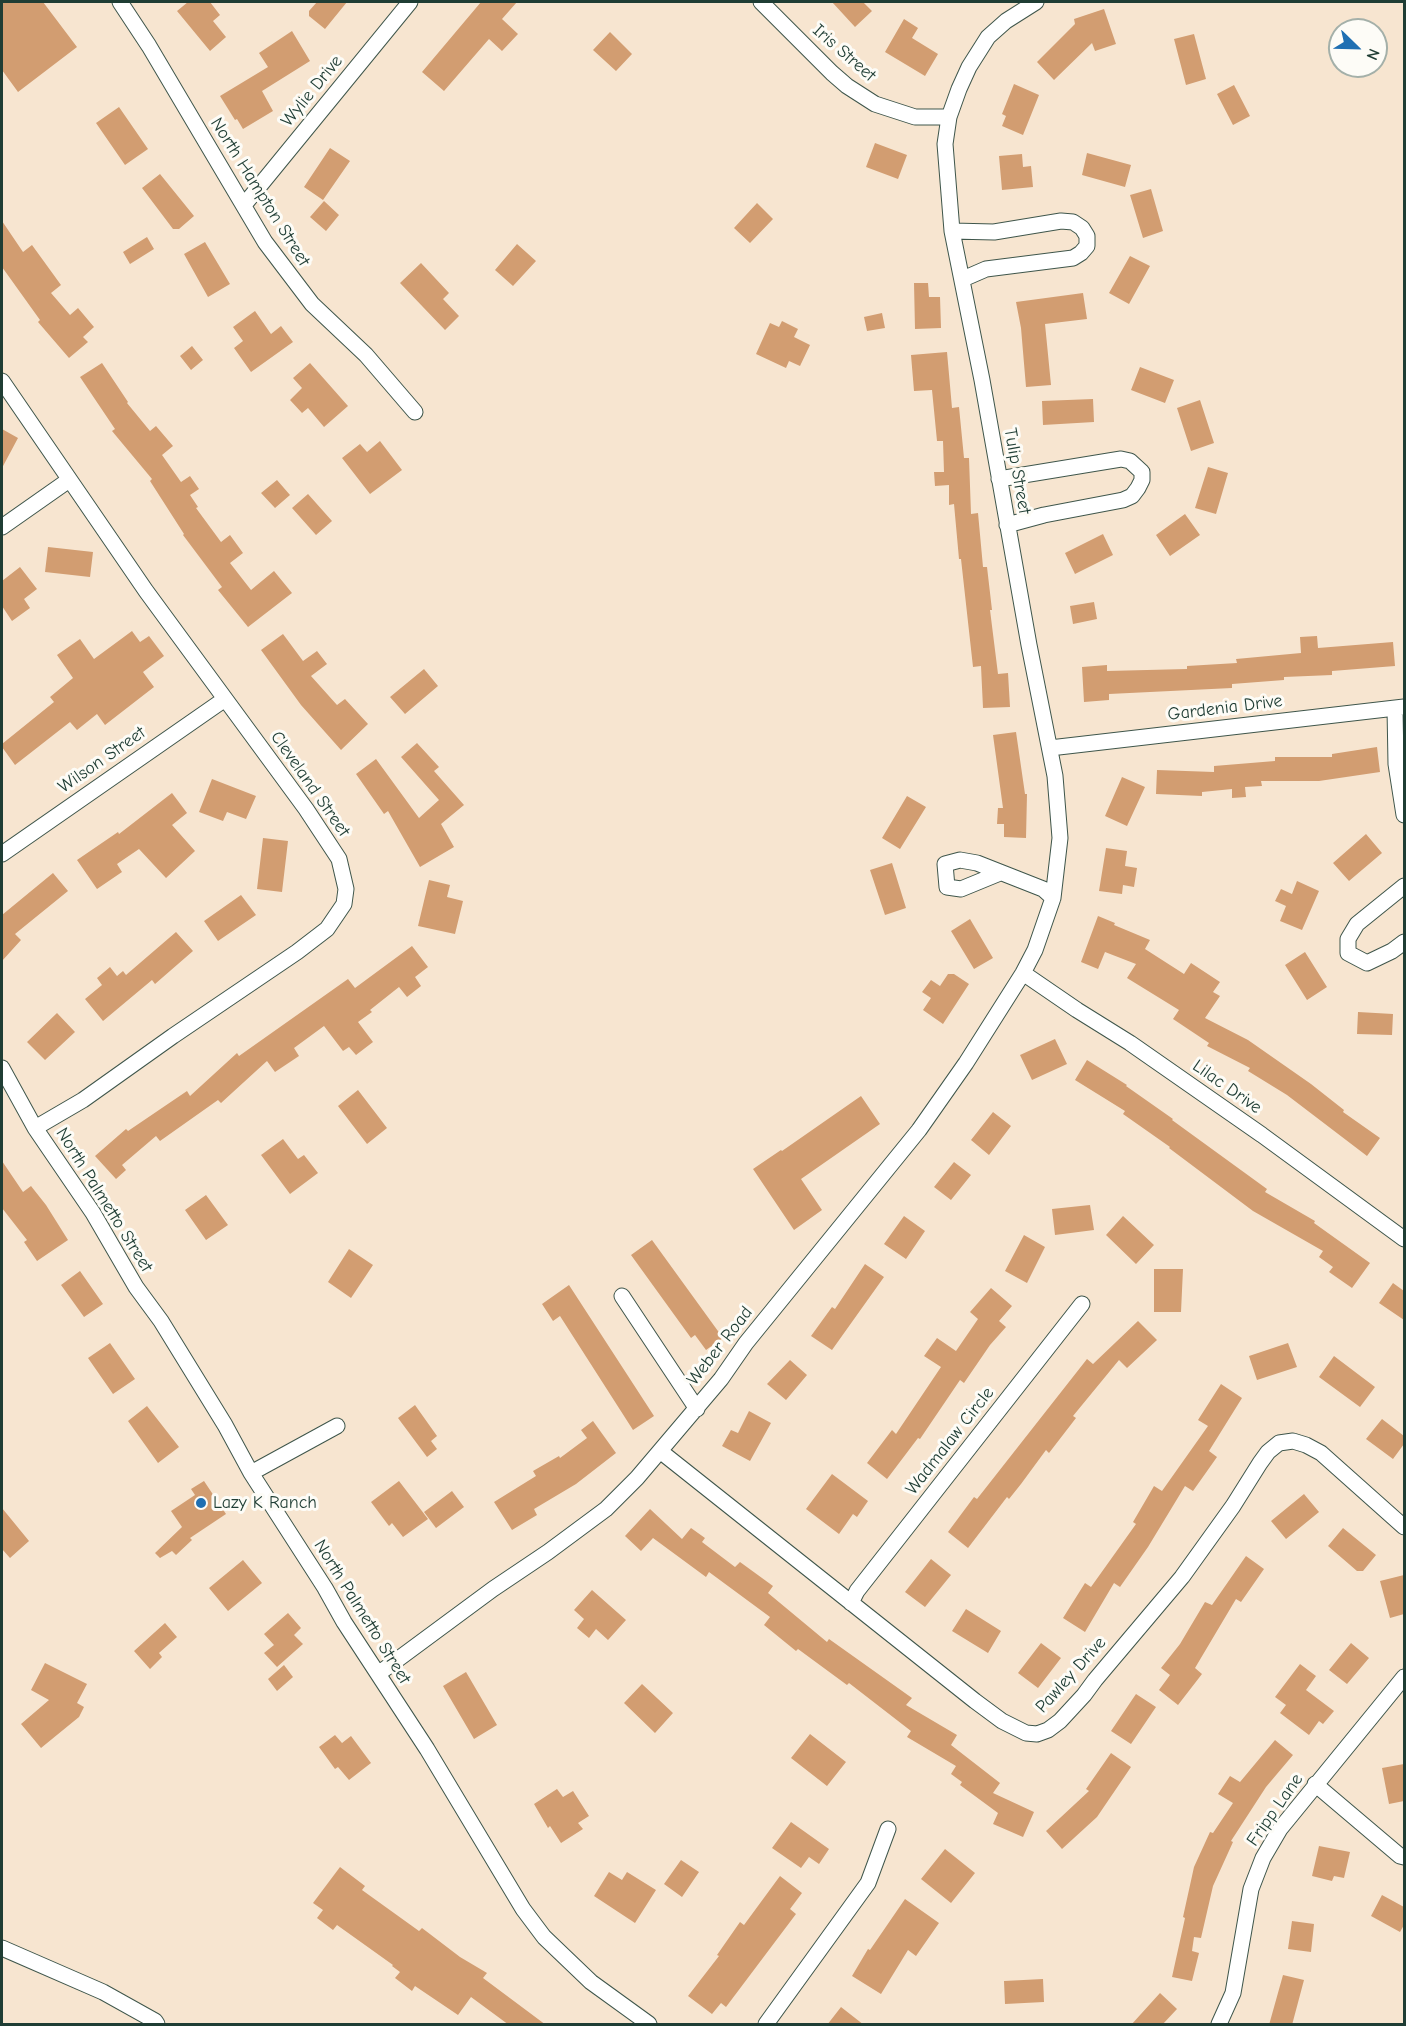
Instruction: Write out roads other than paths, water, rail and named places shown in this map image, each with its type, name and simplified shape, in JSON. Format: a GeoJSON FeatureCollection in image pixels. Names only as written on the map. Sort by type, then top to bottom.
{"type":"FeatureCollection","features":[{"type":"Feature","properties":{"kind":"street","name":"North Hampton Street"},"geometry":{"type":"LineString","coordinates":[[120,2],[149,46],[265,242],[312,304],[366,355],[415,412]]}},
{"type":"Feature","properties":{"kind":"street","name":"Wylie Drive"},"geometry":{"type":"LineString","coordinates":[[244,205],[410,2]]}},
{"type":"Feature","properties":{"kind":"street","name":"Iris Street"},"geometry":{"type":"LineString","coordinates":[[761,2],[832,73],[875,104],[915,117],[949,117]]}},
{"type":"Feature","properties":{"kind":"street","name":"Tulip Street"},"geometry":{"type":"LineString","coordinates":[[1023,973],[1035,950],[1053,898],[1060,838],[1056,776],[1007,525],[963,279],[952,231],[945,144],[949,117],[959,89],[969,67],[988,37],[1006,21],[1036,2]]}},
{"type":"Feature","properties":{"kind":"street"},"geometry":{"type":"LineString","coordinates":[[952,231],[994,232],[1061,221],[1073,222],[1082,228],[1087,236],[1087,246],[1073,258],[986,269],[963,279]]}},
{"type":"Feature","properties":{"kind":"street","name":"Cleveland Street"},"geometry":{"type":"LineString","coordinates":[[2,381],[146,591],[306,809],[339,859],[346,889],[344,904],[327,929],[83,1100],[35,1128]]}},
{"type":"Feature","properties":{"kind":"street"},"geometry":{"type":"LineString","coordinates":[[999,479],[1121,459],[1130,461],[1142,472],[1142,480],[1138,488],[1132,496],[1123,500],[1044,515],[1007,525]]}},
{"type":"Feature","properties":{"kind":"street"},"geometry":{"type":"LineString","coordinates":[[2,526],[69,480]]}},
{"type":"Feature","properties":{"kind":"street","name":"Wilson Street"},"geometry":{"type":"LineString","coordinates":[[2,854],[225,699]]}},
{"type":"Feature","properties":{"kind":"street"},"geometry":{"type":"LineString","coordinates":[[1400,707],[1396,764],[1404,815]]}},
{"type":"Feature","properties":{"kind":"street","name":"Gardenia Drive"},"geometry":{"type":"LineString","coordinates":[[1050,748],[1400,707]]}},
{"type":"Feature","properties":{"kind":"street"},"geometry":{"type":"LineString","coordinates":[[1000,873],[1008,874],[1043,890],[1053,898]]}},
{"type":"Feature","properties":{"kind":"street"},"geometry":{"type":"LineString","coordinates":[[1404,886],[1357,924],[1348,939],[1348,953],[1367,963],[1392,951],[1404,942]]}},
{"type":"Feature","properties":{"kind":"street","name":"Lilac Drive"},"geometry":{"type":"LineString","coordinates":[[1023,973],[1130,1043],[1262,1135],[1404,1239]]}},
{"type":"Feature","properties":{"kind":"street","name":"Weber Road"},"geometry":{"type":"LineString","coordinates":[[378,1674],[606,1509],[660,1451],[919,1130],[966,1063],[1023,973]]}},
{"type":"Feature","properties":{"kind":"street","name":"North Palmetto Street"},"geometry":{"type":"LineString","coordinates":[[2,1068],[35,1128],[93,1213],[118,1258],[203,1389],[251,1473],[427,1749],[524,1909],[544,1937],[591,1982],[649,2025]]}},
{"type":"Feature","properties":{"kind":"street"},"geometry":{"type":"LineString","coordinates":[[622,1296],[697,1408]]}},
{"type":"Feature","properties":{"kind":"street","name":"Wadmalaw Circle"},"geometry":{"type":"LineString","coordinates":[[851,1603],[857,1591],[1082,1304]]}},
{"type":"Feature","properties":{"kind":"street"},"geometry":{"type":"LineString","coordinates":[[251,1473],[337,1426]]}},
{"type":"Feature","properties":{"kind":"street","name":"Pawley Drive"},"geometry":{"type":"LineString","coordinates":[[660,1451],[1002,1721],[1026,1733],[1037,1734],[1048,1730],[1060,1721],[1084,1695],[1182,1577],[1233,1506],[1260,1463],[1279,1443],[1293,1441],[1321,1453],[1404,1527]]}},
{"type":"Feature","properties":{"kind":"street","name":"Fripp Lane"},"geometry":{"type":"LineString","coordinates":[[1219,2025],[1233,1994],[1251,1889],[1263,1858],[1280,1829],[1315,1784],[1404,1677]]}},
{"type":"Feature","properties":{"kind":"street"},"geometry":{"type":"LineString","coordinates":[[1315,1784],[1404,1857]]}},
{"type":"Feature","properties":{"kind":"street"},"geometry":{"type":"LineString","coordinates":[[766,2025],[868,1883],[888,1829]]}},
{"type":"Feature","properties":{"kind":"street"},"geometry":{"type":"LineString","coordinates":[[2,1948],[103,1992],[154,2021],[157,2025]]}},
{"type":"Feature","properties":{"kind":"place","name":"Lazy K Ranch"},"geometry":{"type":"Point","coordinates":[201,1503]}}]}
